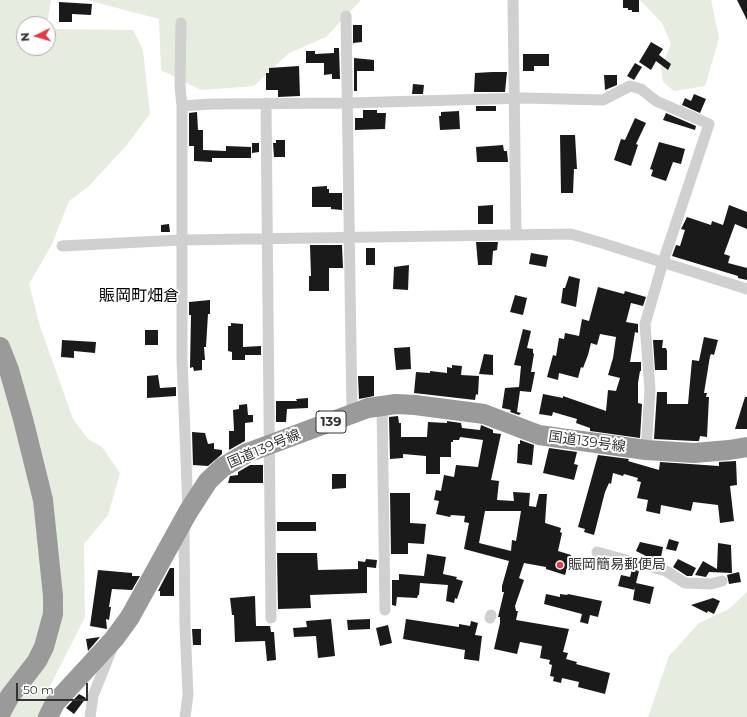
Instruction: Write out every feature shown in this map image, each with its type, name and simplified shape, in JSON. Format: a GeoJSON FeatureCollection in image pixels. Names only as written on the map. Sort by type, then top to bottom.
{"type":"FeatureCollection","features":[{"type":"Feature","properties":{"kind":"highway"},"geometry":{"type":"LineString","coordinates":[[0,347],[9,370],[23,419],[41,493],[54,596],[53,614],[44,647],[37,661],[2,706]]}},
{"type":"Feature","properties":{"kind":"highway","name":"国道139号線"},"geometry":{"type":"LineString","coordinates":[[48,717],[55,703],[114,639],[130,617],[186,517],[215,472],[235,459],[268,445],[352,414],[382,405],[415,405],[484,414],[539,435],[646,450],[694,453],[747,447]]}},
{"type":"Feature","properties":{"kind":"street"},"geometry":{"type":"LineString","coordinates":[[514,0],[516,235]]}},
{"type":"Feature","properties":{"kind":"street"},"geometry":{"type":"LineString","coordinates":[[346,16],[352,414]]}},
{"type":"Feature","properties":{"kind":"street"},"geometry":{"type":"LineString","coordinates":[[181,23],[182,360],[186,517],[184,626],[188,695],[185,717]]}},
{"type":"Feature","properties":{"kind":"street"},"geometry":{"type":"LineString","coordinates":[[182,106],[515,98],[603,100],[630,86],[641,89],[656,101],[709,124],[663,262],[645,324],[650,390],[646,450]]}},
{"type":"Feature","properties":{"kind":"street"},"geometry":{"type":"LineString","coordinates":[[266,103],[268,445],[271,618]]}},
{"type":"Feature","properties":{"kind":"street"},"geometry":{"type":"LineString","coordinates":[[62,246],[181,240],[516,235],[580,236],[747,289]]}},
{"type":"Feature","properties":{"kind":"street"},"geometry":{"type":"LineString","coordinates":[[382,405],[385,610]]}},
{"type":"Feature","properties":{"kind":"street"},"geometry":{"type":"LineString","coordinates":[[597,552],[666,571],[685,584],[711,584],[722,581]]}},
{"type":"Feature","properties":{"kind":"street"},"geometry":{"type":"LineString","coordinates":[[90,717],[93,696],[113,650],[114,639]]}},
{"type":"Feature","properties":{"kind":"shaded area"},"geometry":{"type":"Polygon","coordinates":[[[0,0],[51,0],[48,16],[16,16],[16,56],[56,56],[56,29],[133,30],[143,50],[150,114],[126,146],[89,186],[69,201],[52,244],[29,284],[40,326],[73,419],[88,439],[102,447],[120,473],[108,515],[84,544],[85,617],[50,686],[53,717],[0,717],[0,0]]]}},
{"type":"Feature","properties":{"kind":"shaded area"},"geometry":{"type":"Polygon","coordinates":[[[87,0],[361,0],[326,37],[289,53],[254,86],[201,90],[161,70],[159,19],[87,0]]]}},
{"type":"Feature","properties":{"kind":"shaded area"},"geometry":{"type":"Polygon","coordinates":[[[640,0],[711,0],[719,38],[705,86],[674,91],[663,82],[661,68],[671,44],[662,23],[640,0]]]}},
{"type":"Feature","properties":{"kind":"shaded area"},"geometry":{"type":"Polygon","coordinates":[[[747,592],[747,717],[648,717],[669,656],[699,623],[729,609],[747,592]]]}},
{"type":"Feature","properties":{"kind":"building"},"geometry":{"type":"Polygon","coordinates":[[[623,0],[639,0],[639,12],[632,12],[632,10],[628,10],[628,8],[623,8],[623,0]]]}},
{"type":"Feature","properties":{"kind":"building"},"geometry":{"type":"Polygon","coordinates":[[[737,0],[747,0],[747,20],[737,0]]]}},
{"type":"Feature","properties":{"kind":"building"},"geometry":{"type":"Polygon","coordinates":[[[59,2],[92,4],[91,15],[72,14],[72,22],[59,22],[59,2]]]}},
{"type":"Feature","properties":{"kind":"building"},"geometry":{"type":"Polygon","coordinates":[[[353,25],[362,25],[362,42],[353,43],[353,25]]]}},
{"type":"Feature","properties":{"kind":"building"},"geometry":{"type":"Polygon","coordinates":[[[651,42],[663,49],[659,55],[671,64],[668,70],[656,61],[651,70],[639,62],[651,42]]]}},
{"type":"Feature","properties":{"kind":"building"},"geometry":{"type":"Polygon","coordinates":[[[334,48],[339,48],[340,79],[332,79],[332,74],[324,75],[324,63],[306,63],[306,51],[315,51],[315,54],[334,53],[334,48]]]}},
{"type":"Feature","properties":{"kind":"building"},"geometry":{"type":"Polygon","coordinates":[[[523,54],[549,54],[549,66],[534,66],[534,71],[523,71],[523,54]]]}},
{"type":"Feature","properties":{"kind":"building"},"geometry":{"type":"Polygon","coordinates":[[[354,58],[374,60],[374,71],[357,71],[357,91],[354,91],[354,58]]]}},
{"type":"Feature","properties":{"kind":"building"},"geometry":{"type":"Polygon","coordinates":[[[635,63],[642,67],[634,80],[627,76],[635,63]]]}},
{"type":"Feature","properties":{"kind":"building"},"geometry":{"type":"Polygon","coordinates":[[[299,66],[300,96],[278,97],[278,90],[266,90],[266,73],[269,73],[269,68],[299,66]]]}},
{"type":"Feature","properties":{"kind":"building"},"geometry":{"type":"Polygon","coordinates":[[[507,72],[505,92],[474,92],[475,73],[507,72]]]}},
{"type":"Feature","properties":{"kind":"building"},"geometry":{"type":"Polygon","coordinates":[[[604,75],[617,75],[617,85],[605,90],[604,75]]]}},
{"type":"Feature","properties":{"kind":"building"},"geometry":{"type":"Polygon","coordinates":[[[413,84],[424,85],[423,94],[412,94],[413,84]]]}},
{"type":"Feature","properties":{"kind":"building"},"geometry":{"type":"Polygon","coordinates":[[[694,94],[706,99],[700,113],[682,105],[685,98],[691,101],[694,94]]]}},
{"type":"Feature","properties":{"kind":"building"},"geometry":{"type":"Polygon","coordinates":[[[476,106],[496,106],[496,111],[476,111],[476,106]]]}},
{"type":"Feature","properties":{"kind":"building"},"geometry":{"type":"Polygon","coordinates":[[[363,110],[377,110],[377,113],[386,113],[385,129],[355,130],[355,118],[363,118],[363,110]]]}},
{"type":"Feature","properties":{"kind":"building"},"geometry":{"type":"Polygon","coordinates":[[[459,111],[460,129],[440,130],[439,116],[441,116],[441,112],[459,111]]]}},
{"type":"Feature","properties":{"kind":"building"},"geometry":{"type":"Polygon","coordinates":[[[197,112],[198,130],[203,130],[203,150],[226,151],[226,146],[251,147],[251,158],[212,158],[212,162],[194,161],[194,146],[189,146],[189,113],[197,112]]]}},
{"type":"Feature","properties":{"kind":"building"},"geometry":{"type":"Polygon","coordinates":[[[666,113],[696,126],[695,130],[663,120],[666,113]]]}},
{"type":"Feature","properties":{"kind":"building"},"geometry":{"type":"Polygon","coordinates":[[[635,118],[646,123],[636,144],[638,145],[631,166],[614,160],[621,139],[625,140],[635,118]]]}},
{"type":"Feature","properties":{"kind":"building"},"geometry":{"type":"Polygon","coordinates":[[[560,135],[575,135],[577,169],[574,169],[573,193],[561,193],[560,135]]]}},
{"type":"Feature","properties":{"kind":"building"},"geometry":{"type":"Polygon","coordinates":[[[276,140],[285,140],[285,157],[274,157],[273,143],[276,143],[276,140]]]}},
{"type":"Feature","properties":{"kind":"building"},"geometry":{"type":"Polygon","coordinates":[[[659,142],[685,149],[681,164],[673,162],[666,181],[651,176],[653,170],[650,169],[659,142]]]}},
{"type":"Feature","properties":{"kind":"building"},"geometry":{"type":"Polygon","coordinates":[[[252,143],[259,143],[259,152],[252,153],[252,143]]]}},
{"type":"Feature","properties":{"kind":"building"},"geometry":{"type":"Polygon","coordinates":[[[503,145],[504,151],[507,151],[508,162],[477,162],[476,147],[503,145]]]}},
{"type":"Feature","properties":{"kind":"building"},"geometry":{"type":"Polygon","coordinates":[[[327,186],[329,193],[342,193],[342,210],[331,209],[331,207],[312,207],[312,187],[327,186]]]}},
{"type":"Feature","properties":{"kind":"building"},"geometry":{"type":"Polygon","coordinates":[[[493,205],[493,224],[478,224],[478,206],[493,205]]]}},
{"type":"Feature","properties":{"kind":"building"},"geometry":{"type":"Polygon","coordinates":[[[729,205],[747,212],[747,229],[735,224],[724,254],[730,256],[728,263],[747,268],[747,280],[672,256],[676,245],[680,246],[685,230],[681,229],[687,217],[711,225],[712,221],[723,225],[729,205]]]}},
{"type":"Feature","properties":{"kind":"building"},"geometry":{"type":"Polygon","coordinates":[[[169,224],[170,232],[161,232],[161,225],[169,224]]]}},
{"type":"Feature","properties":{"kind":"building"},"geometry":{"type":"Polygon","coordinates":[[[476,242],[498,242],[497,250],[493,251],[492,265],[478,265],[476,242]]]}},
{"type":"Feature","properties":{"kind":"building"},"geometry":{"type":"Polygon","coordinates":[[[310,245],[342,245],[343,268],[329,268],[329,291],[309,291],[309,276],[311,276],[310,245]]]}},
{"type":"Feature","properties":{"kind":"building"},"geometry":{"type":"Polygon","coordinates":[[[366,248],[375,248],[375,265],[366,265],[366,248]]]}},
{"type":"Feature","properties":{"kind":"building"},"geometry":{"type":"Polygon","coordinates":[[[531,253],[548,256],[546,267],[529,264],[531,253]]]}},
{"type":"Feature","properties":{"kind":"building"},"geometry":{"type":"Polygon","coordinates":[[[409,265],[408,290],[393,289],[394,267],[409,265]]]}},
{"type":"Feature","properties":{"kind":"building"},"geometry":{"type":"Polygon","coordinates":[[[569,276],[580,279],[576,307],[561,303],[563,288],[565,288],[569,276]]]}},
{"type":"Feature","properties":{"kind":"building"},"geometry":{"type":"Polygon","coordinates":[[[598,287],[624,294],[625,291],[646,297],[643,306],[631,303],[626,322],[638,324],[638,333],[635,332],[630,362],[641,362],[641,371],[638,383],[638,403],[642,404],[640,438],[590,431],[590,428],[576,423],[577,419],[553,412],[552,416],[539,414],[543,394],[563,398],[563,396],[606,411],[608,390],[616,391],[620,378],[608,375],[613,358],[616,337],[600,334],[597,345],[591,343],[588,355],[583,368],[581,367],[578,378],[559,373],[558,380],[547,377],[553,355],[556,356],[559,338],[564,339],[565,333],[579,336],[582,319],[589,321],[598,287]]]}},
{"type":"Feature","properties":{"kind":"building"},"geometry":{"type":"Polygon","coordinates":[[[515,295],[527,298],[523,315],[510,312],[515,295]]]}},
{"type":"Feature","properties":{"kind":"building"},"geometry":{"type":"Polygon","coordinates":[[[210,300],[206,347],[204,347],[205,360],[202,360],[202,370],[194,371],[193,367],[190,368],[191,315],[189,315],[189,302],[210,300]]]}},
{"type":"Feature","properties":{"kind":"building"},"geometry":{"type":"Polygon","coordinates":[[[231,323],[243,324],[243,347],[261,346],[261,355],[245,355],[245,360],[232,360],[232,352],[228,351],[228,326],[231,326],[231,323]]]}},
{"type":"Feature","properties":{"kind":"building"},"geometry":{"type":"Polygon","coordinates":[[[523,329],[531,331],[527,348],[533,349],[534,354],[531,372],[535,372],[531,392],[520,391],[517,412],[521,413],[519,415],[510,412],[511,410],[502,408],[505,388],[519,387],[521,366],[514,365],[523,329]]]}},
{"type":"Feature","properties":{"kind":"building"},"geometry":{"type":"Polygon","coordinates":[[[145,330],[158,330],[158,345],[145,345],[145,330]]]}},
{"type":"Feature","properties":{"kind":"building"},"geometry":{"type":"Polygon","coordinates":[[[704,337],[718,340],[714,355],[711,354],[710,356],[704,393],[707,393],[706,397],[709,397],[707,437],[700,436],[699,441],[654,439],[657,392],[667,392],[667,404],[688,404],[692,360],[699,361],[704,337]]]}},
{"type":"Feature","properties":{"kind":"building"},"geometry":{"type":"Polygon","coordinates":[[[62,340],[96,342],[95,353],[74,351],[74,358],[61,357],[62,340]]]}},
{"type":"Feature","properties":{"kind":"building"},"geometry":{"type":"Polygon","coordinates":[[[653,340],[663,340],[662,348],[666,348],[667,351],[667,370],[655,370],[653,340]]]}},
{"type":"Feature","properties":{"kind":"building"},"geometry":{"type":"Polygon","coordinates":[[[410,347],[411,369],[396,370],[394,348],[410,347]]]}},
{"type":"Feature","properties":{"kind":"building"},"geometry":{"type":"Polygon","coordinates":[[[484,354],[493,355],[493,375],[479,374],[484,354]]]}},
{"type":"Feature","properties":{"kind":"building"},"geometry":{"type":"Polygon","coordinates":[[[452,365],[462,366],[461,375],[479,376],[478,395],[476,394],[475,400],[414,393],[416,372],[430,373],[430,371],[447,373],[447,367],[452,368],[452,365]]]}},
{"type":"Feature","properties":{"kind":"building"},"geometry":{"type":"Polygon","coordinates":[[[158,375],[160,388],[176,387],[176,396],[147,398],[147,376],[158,375]]]}},
{"type":"Feature","properties":{"kind":"building"},"geometry":{"type":"Polygon","coordinates":[[[358,376],[374,376],[374,396],[359,399],[358,376]]]}},
{"type":"Feature","properties":{"kind":"building"},"geometry":{"type":"Polygon","coordinates":[[[745,397],[747,397],[747,429],[735,429],[745,397]]]}},
{"type":"Feature","properties":{"kind":"building"},"geometry":{"type":"Polygon","coordinates":[[[308,398],[308,408],[287,409],[286,422],[276,422],[276,401],[297,401],[296,399],[308,398]]]}},
{"type":"Feature","properties":{"kind":"building"},"geometry":{"type":"Polygon","coordinates":[[[247,404],[248,415],[253,415],[253,422],[245,423],[245,441],[229,450],[229,431],[234,431],[233,410],[239,409],[239,405],[247,404]]]}},
{"type":"Feature","properties":{"kind":"building"},"geometry":{"type":"Polygon","coordinates":[[[398,416],[399,423],[401,423],[401,437],[427,437],[428,422],[447,423],[447,421],[461,423],[462,428],[480,430],[481,425],[493,430],[493,433],[501,434],[491,480],[499,481],[497,500],[514,501],[513,492],[530,493],[529,506],[536,507],[539,494],[547,494],[545,523],[561,528],[560,532],[562,533],[558,551],[571,555],[565,575],[546,569],[546,567],[524,563],[519,578],[524,580],[515,606],[516,611],[518,611],[516,620],[569,629],[563,652],[568,653],[566,659],[577,662],[576,664],[610,673],[605,694],[578,687],[579,682],[562,678],[561,683],[553,681],[554,677],[550,676],[552,665],[549,664],[550,660],[540,658],[542,646],[520,642],[517,654],[494,649],[500,623],[500,617],[498,617],[504,592],[502,592],[502,586],[509,561],[464,549],[469,523],[464,522],[465,516],[451,515],[450,517],[436,514],[439,501],[434,500],[436,490],[441,491],[444,475],[454,477],[456,465],[478,467],[483,440],[460,437],[459,440],[453,440],[453,442],[451,442],[451,457],[440,457],[440,474],[426,474],[426,456],[403,454],[403,458],[390,459],[389,417],[398,416]],[[485,511],[479,543],[511,551],[512,540],[516,541],[521,511],[485,511]]]}},
{"type":"Feature","properties":{"kind":"building"},"geometry":{"type":"Polygon","coordinates":[[[192,432],[205,433],[208,444],[214,443],[214,449],[222,450],[222,454],[208,466],[193,465],[192,432]]]}},
{"type":"Feature","properties":{"kind":"building"},"geometry":{"type":"Polygon","coordinates":[[[520,440],[534,445],[532,465],[517,463],[518,444],[520,444],[520,440]]]}},
{"type":"Feature","properties":{"kind":"building"},"geometry":{"type":"Polygon","coordinates":[[[549,448],[577,452],[574,464],[578,465],[574,480],[543,473],[549,448]]]}},
{"type":"Feature","properties":{"kind":"building"},"geometry":{"type":"Polygon","coordinates":[[[598,455],[629,459],[628,461],[659,470],[660,462],[719,466],[719,462],[736,461],[737,485],[730,486],[734,521],[720,523],[718,505],[693,502],[691,511],[661,505],[660,514],[646,511],[648,500],[637,498],[641,482],[637,481],[638,478],[613,473],[611,484],[609,483],[605,492],[594,535],[584,532],[585,529],[578,527],[598,455]]]}},
{"type":"Feature","properties":{"kind":"building"},"geometry":{"type":"Polygon","coordinates":[[[250,465],[263,465],[263,483],[228,483],[230,476],[238,475],[238,472],[250,465]]]}},
{"type":"Feature","properties":{"kind":"building"},"geometry":{"type":"Polygon","coordinates":[[[332,474],[346,474],[346,488],[332,489],[332,474]]]}},
{"type":"Feature","properties":{"kind":"building"},"geometry":{"type":"Polygon","coordinates":[[[390,493],[410,493],[410,523],[426,524],[424,544],[408,543],[408,554],[391,554],[390,493]]]}},
{"type":"Feature","properties":{"kind":"building"},"geometry":{"type":"Polygon","coordinates":[[[277,522],[316,522],[316,531],[277,531],[277,522]]]}},
{"type":"Feature","properties":{"kind":"building"},"geometry":{"type":"Polygon","coordinates":[[[669,539],[679,542],[676,551],[666,549],[669,539]]]}},
{"type":"Feature","properties":{"kind":"building"},"geometry":{"type":"Polygon","coordinates":[[[640,542],[663,547],[660,562],[646,558],[646,556],[636,551],[640,542]]]}},
{"type":"Feature","properties":{"kind":"building"},"geometry":{"type":"Polygon","coordinates":[[[718,543],[731,545],[732,573],[709,572],[706,577],[695,575],[703,561],[717,569],[718,543]]]}},
{"type":"Feature","properties":{"kind":"building"},"geometry":{"type":"Polygon","coordinates":[[[277,553],[317,553],[318,570],[358,569],[358,561],[365,562],[366,559],[377,560],[376,568],[367,567],[367,593],[310,595],[311,608],[278,609],[277,553]]]}},
{"type":"Feature","properties":{"kind":"building"},"geometry":{"type":"Polygon","coordinates":[[[427,554],[446,557],[443,574],[457,577],[456,579],[463,581],[457,599],[455,598],[454,603],[446,601],[448,585],[420,583],[419,595],[417,598],[397,597],[396,606],[392,605],[392,580],[399,580],[399,574],[424,576],[427,554]]]}},
{"type":"Feature","properties":{"kind":"building"},"geometry":{"type":"Polygon","coordinates":[[[678,559],[696,568],[692,576],[687,576],[673,567],[678,559]]]}},
{"type":"Feature","properties":{"kind":"building"},"geometry":{"type":"Polygon","coordinates":[[[170,568],[174,568],[174,596],[160,596],[160,591],[158,591],[170,568]]]}},
{"type":"Feature","properties":{"kind":"building"},"geometry":{"type":"Polygon","coordinates":[[[632,569],[639,571],[636,583],[654,587],[650,604],[633,600],[635,590],[618,586],[621,575],[630,577],[632,569]]]}},
{"type":"Feature","properties":{"kind":"building"},"geometry":{"type":"Polygon","coordinates":[[[98,570],[132,573],[132,576],[140,576],[132,590],[112,589],[109,607],[111,607],[109,620],[106,619],[107,629],[90,626],[98,570]]]}},
{"type":"Feature","properties":{"kind":"building"},"geometry":{"type":"Polygon","coordinates":[[[739,572],[741,582],[729,584],[727,575],[739,572]]]}},
{"type":"Feature","properties":{"kind":"building"},"geometry":{"type":"Polygon","coordinates":[[[546,594],[560,597],[560,594],[568,594],[602,601],[598,617],[590,615],[588,624],[580,622],[582,614],[544,604],[546,594]]]}},
{"type":"Feature","properties":{"kind":"building"},"geometry":{"type":"Polygon","coordinates":[[[255,596],[256,626],[270,626],[271,632],[274,632],[276,660],[267,661],[265,641],[235,642],[234,615],[232,615],[230,598],[255,596]]]}},
{"type":"Feature","properties":{"kind":"building"},"geometry":{"type":"Polygon","coordinates":[[[713,598],[720,601],[714,614],[708,611],[707,613],[691,605],[713,598]]]}},
{"type":"Feature","properties":{"kind":"building"},"geometry":{"type":"Polygon","coordinates":[[[331,619],[335,656],[318,658],[316,636],[294,637],[293,628],[307,627],[306,621],[331,619]]]}},
{"type":"Feature","properties":{"kind":"building"},"geometry":{"type":"Polygon","coordinates":[[[370,619],[370,629],[348,630],[347,620],[370,619]]]}},
{"type":"Feature","properties":{"kind":"building"},"geometry":{"type":"Polygon","coordinates":[[[406,619],[459,627],[459,624],[470,626],[471,621],[478,623],[475,635],[482,636],[479,661],[464,659],[465,650],[403,639],[406,619]]]}},
{"type":"Feature","properties":{"kind":"building"},"geometry":{"type":"Polygon","coordinates":[[[388,625],[392,643],[380,646],[376,628],[388,625]]]}},
{"type":"Feature","properties":{"kind":"building"},"geometry":{"type":"Polygon","coordinates":[[[192,629],[201,629],[201,645],[193,645],[192,629]]]}},
{"type":"Feature","properties":{"kind":"building"},"geometry":{"type":"Polygon","coordinates":[[[100,637],[88,651],[86,639],[100,637]]]}},
{"type":"Feature","properties":{"kind":"building"},"geometry":{"type":"Polygon","coordinates":[[[79,694],[86,698],[74,714],[66,708],[79,694]]]}},
{"type":"Feature","properties":{"kind":"place","name":"賑岡簡易郵便局"},"geometry":{"type":"Point","coordinates":[560,565]}},
{"type":"Feature","properties":{"kind":"district","name":"賑岡町畑倉"},"geometry":{"type":"Point","coordinates":[139,296]}}]}
